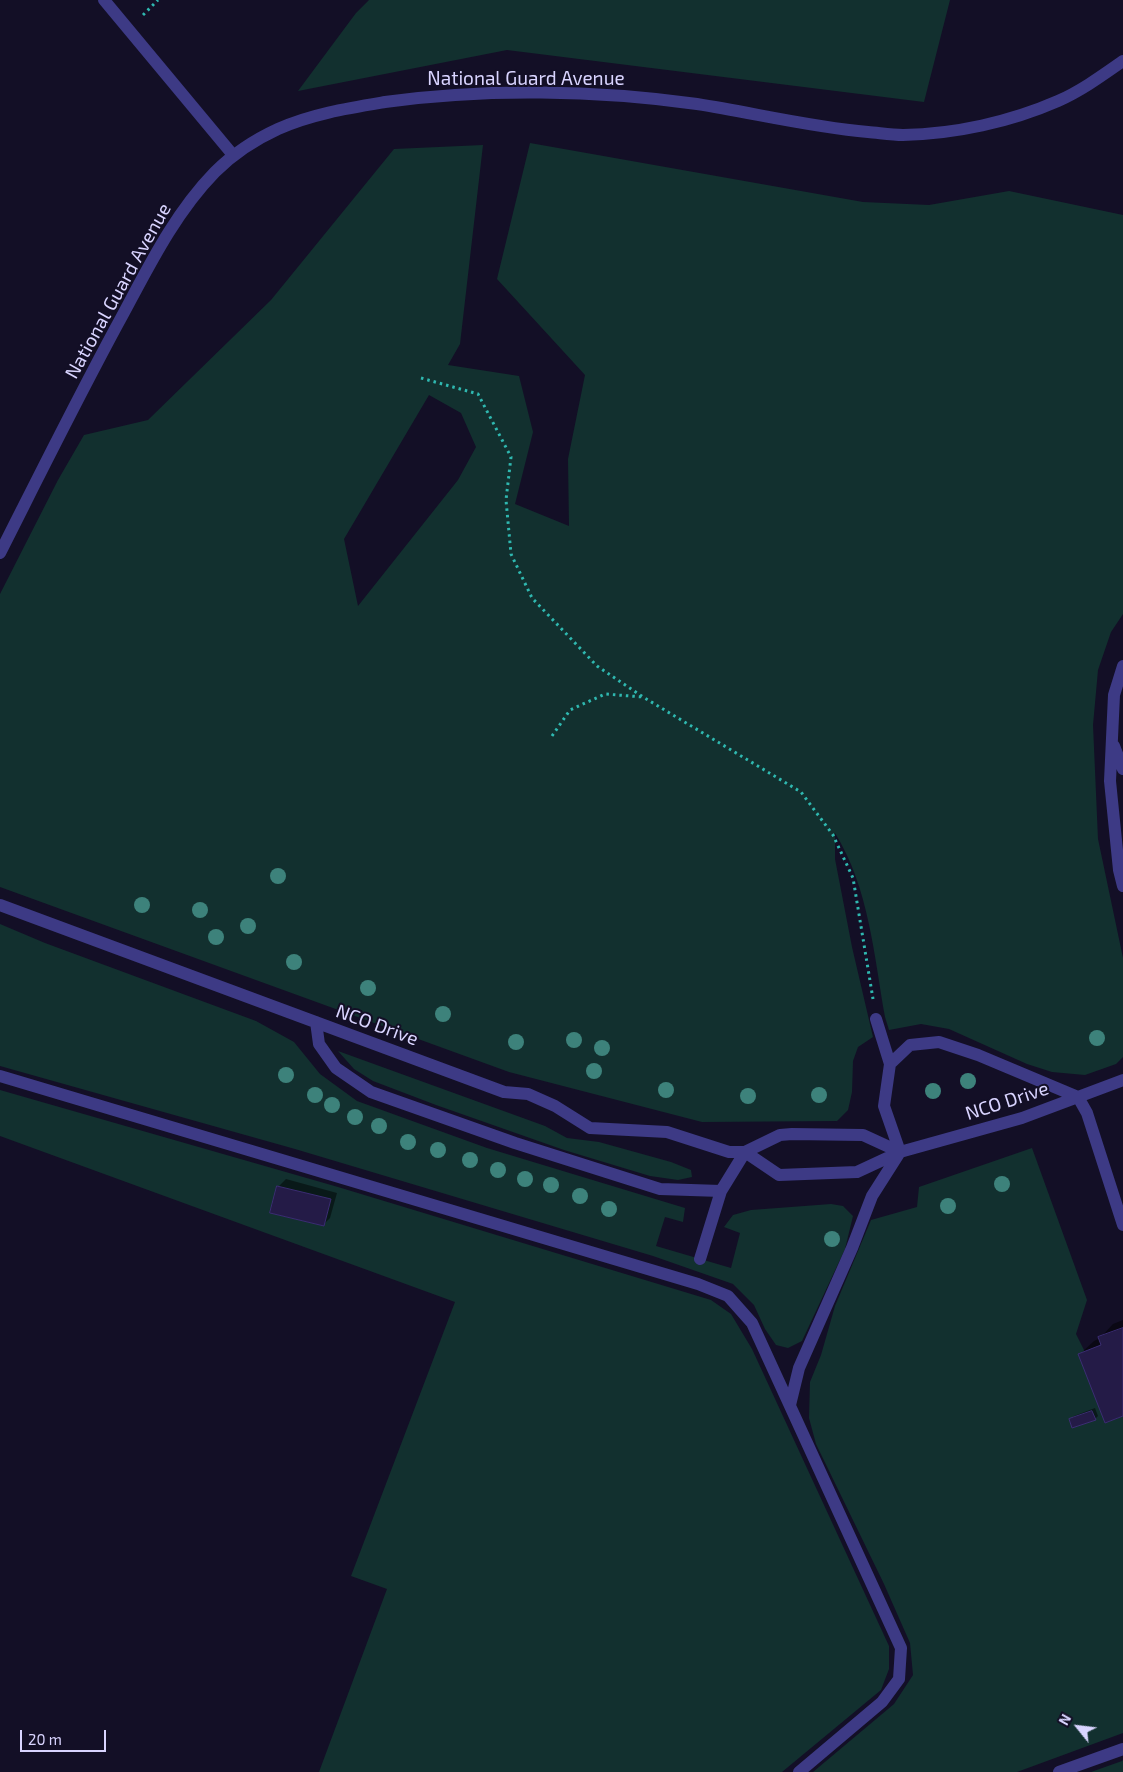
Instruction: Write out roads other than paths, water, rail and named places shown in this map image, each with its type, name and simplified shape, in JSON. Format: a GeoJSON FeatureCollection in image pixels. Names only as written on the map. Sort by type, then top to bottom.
{"type":"FeatureCollection","features":[{"type":"Feature","properties":{"kind":"street"},"geometry":{"type":"LineString","coordinates":[[104,0],[233,156]]}},
{"type":"Feature","properties":{"kind":"street","name":"National Guard Avenue"},"geometry":{"type":"LineString","coordinates":[[0,553],[150,264],[192,198],[214,173],[233,156],[257,140],[281,128],[339,110],[432,96],[582,94],[622,96],[696,104],[834,129],[902,135],[939,132],[983,125],[1021,115],[1053,103],[1097,79],[1123,60]]}},
{"type":"Feature","properties":{"kind":"street"},"geometry":{"type":"LineString","coordinates":[[1123,666],[1114,695],[1110,781],[1119,870],[1123,886]]}},
{"type":"Feature","properties":{"kind":"street"},"geometry":{"type":"LineString","coordinates":[[1112,740],[1123,769]]}},
{"type":"Feature","properties":{"kind":"street","name":"NCO Drive"},"geometry":{"type":"LineString","coordinates":[[0,906],[504,1092],[528,1094],[555,1106],[590,1128],[667,1132],[729,1152],[745,1152],[779,1175],[857,1172],[900,1152],[1022,1118],[1123,1080]]}},
{"type":"Feature","properties":{"kind":"street"},"geometry":{"type":"LineString","coordinates":[[876,1019],[890,1064],[884,1106],[900,1152]]}},
{"type":"Feature","properties":{"kind":"street"},"geometry":{"type":"LineString","coordinates":[[316,1022],[319,1044],[336,1068],[371,1092],[515,1143],[660,1189],[720,1191]]}},
{"type":"Feature","properties":{"kind":"street"},"geometry":{"type":"LineString","coordinates":[[890,1064],[910,1045],[939,1042],[986,1058],[1078,1096],[1117,1186],[1123,1225]]}},
{"type":"Feature","properties":{"kind":"street"},"geometry":{"type":"LineString","coordinates":[[0,1076],[698,1284],[728,1296],[752,1323],[901,1648],[899,1679],[882,1702],[799,1772]]}},
{"type":"Feature","properties":{"kind":"street"},"geometry":{"type":"LineString","coordinates":[[700,1259],[720,1191],[745,1152],[780,1135],[792,1134],[863,1135],[900,1152]]}},
{"type":"Feature","properties":{"kind":"street"},"geometry":{"type":"LineString","coordinates":[[790,1405],[799,1368],[852,1248],[872,1196],[900,1152]]}},
{"type":"Feature","properties":{"kind":"street"},"geometry":{"type":"LineString","coordinates":[[1059,1772],[1123,1749]]}}]}
